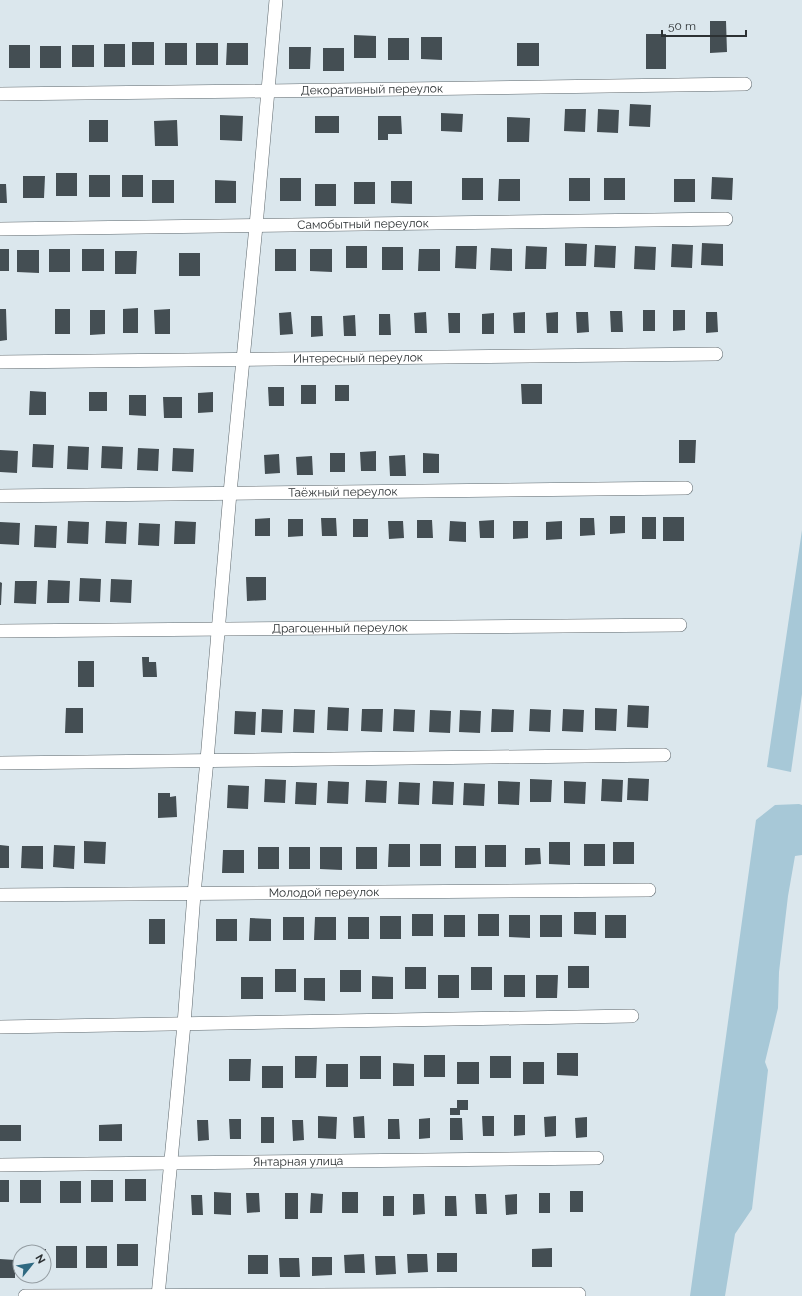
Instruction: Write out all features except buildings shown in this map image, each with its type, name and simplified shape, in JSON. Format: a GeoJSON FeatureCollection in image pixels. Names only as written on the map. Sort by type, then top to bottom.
{"type":"FeatureCollection","features":[{"type":"Feature","properties":{"kind":"street"},"geometry":{"type":"LineString","coordinates":[[158,1296],[184,1024],[194,894],[230,493],[244,359],[276,0]]}},
{"type":"Feature","properties":{"kind":"street","name":"Декоративный переулок"},"geometry":{"type":"LineString","coordinates":[[0,94],[745,84]]}},
{"type":"Feature","properties":{"kind":"street","name":"Самобытный переулок"},"geometry":{"type":"LineString","coordinates":[[0,229],[726,219]]}},
{"type":"Feature","properties":{"kind":"street","name":"Интересный переулок"},"geometry":{"type":"LineString","coordinates":[[0,362],[716,354]]}},
{"type":"Feature","properties":{"kind":"street","name":"Таёжный переулок"},"geometry":{"type":"LineString","coordinates":[[0,496],[686,488]]}},
{"type":"Feature","properties":{"kind":"street","name":"Драгоценный переулок"},"geometry":{"type":"LineString","coordinates":[[0,631],[680,624]]}},
{"type":"Feature","properties":{"kind":"street"},"geometry":{"type":"LineString","coordinates":[[0,763],[664,755]]}},
{"type":"Feature","properties":{"kind":"street","name":"Молодой переулок"},"geometry":{"type":"LineString","coordinates":[[0,895],[649,890]]}},
{"type":"Feature","properties":{"kind":"street"},"geometry":{"type":"LineString","coordinates":[[0,1028],[632,1016]]}},
{"type":"Feature","properties":{"kind":"street","name":"Янтарная улица"},"geometry":{"type":"LineString","coordinates":[[0,1165],[597,1158]]}},
{"type":"Feature","properties":{"kind":"street"},"geometry":{"type":"LineString","coordinates":[[25,1296],[580,1294]]}},
{"type":"Feature","properties":{"kind":"shaded area"},"geometry":{"type":"Polygon","coordinates":[[[802,530],[802,694],[791,772],[767,767],[802,530]]]}},
{"type":"Feature","properties":{"kind":"shaded area"},"geometry":{"type":"Polygon","coordinates":[[[775,805],[802,805],[802,855],[795,856],[788,896],[779,972],[778,1008],[765,1062],[768,1070],[752,1209],[735,1234],[725,1296],[690,1296],[756,820],[775,805]]]}}]}
